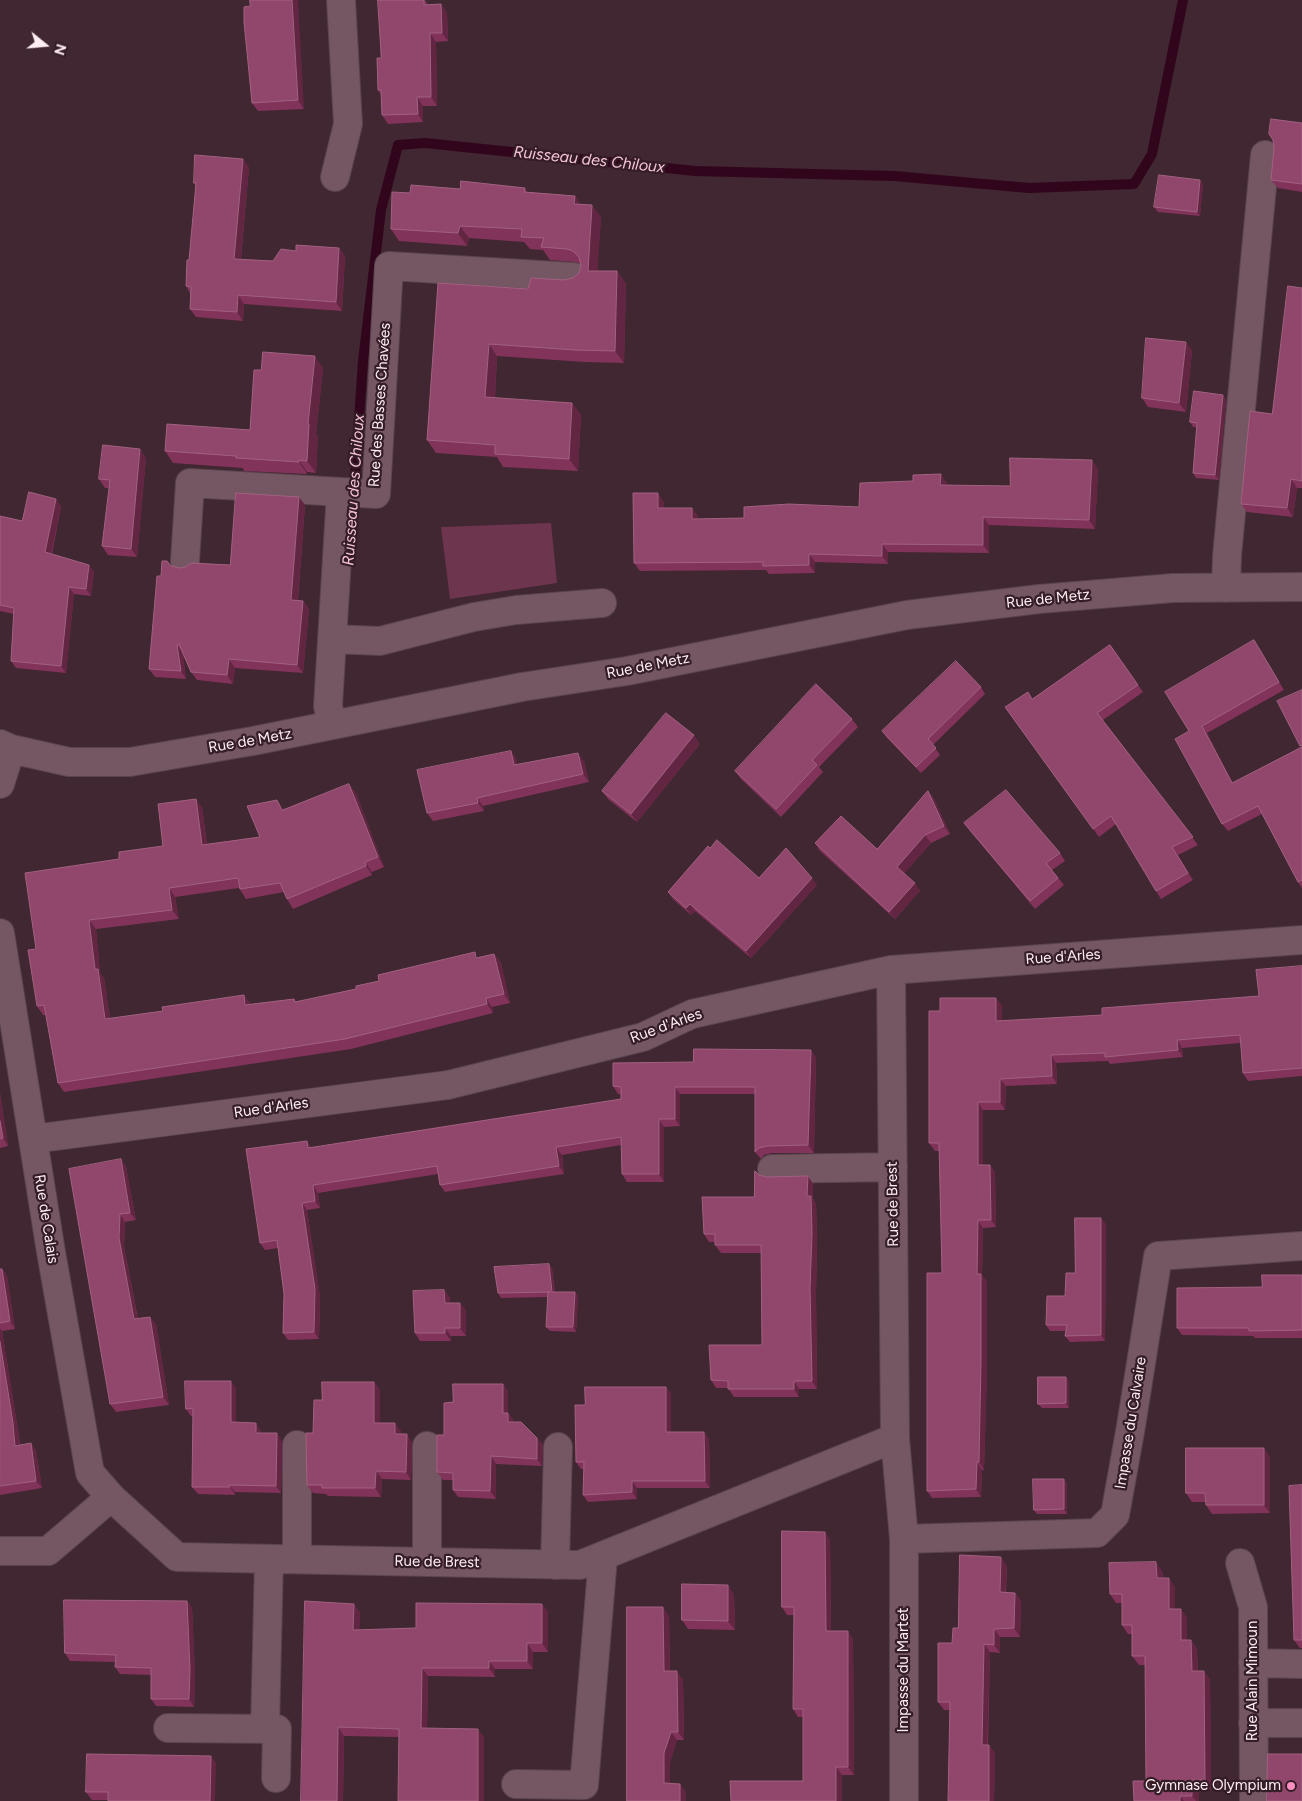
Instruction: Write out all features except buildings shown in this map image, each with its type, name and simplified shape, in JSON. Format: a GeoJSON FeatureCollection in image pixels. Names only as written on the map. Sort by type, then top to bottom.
{"type":"FeatureCollection","features":[{"type":"Feature","properties":{"kind":"street"},"geometry":{"type":"LineString","coordinates":[[335,177],[348,124],[341,0]]}},
{"type":"Feature","properties":{"kind":"street"},"geometry":{"type":"LineString","coordinates":[[1226,588],[1227,556],[1266,155]]}},
{"type":"Feature","properties":{"kind":"street","name":"Rue des Basses Chavées"},"geometry":{"type":"LineString","coordinates":[[341,492],[376,494],[389,266],[574,277]]}},
{"type":"Feature","properties":{"kind":"street"},"geometry":{"type":"LineString","coordinates":[[184,561],[190,483],[341,492],[328,706],[332,725]]}},
{"type":"Feature","properties":{"kind":"street","name":"Rue de Metz"},"geometry":{"type":"LineString","coordinates":[[6,746],[69,762],[130,762],[253,741],[522,687],[627,670],[907,615],[1039,599],[1173,588],[1302,587]]}},
{"type":"Feature","properties":{"kind":"street"},"geometry":{"type":"LineString","coordinates":[[332,639],[380,641],[474,617],[516,610],[602,603]]}},
{"type":"Feature","properties":{"kind":"street"},"geometry":{"type":"LineString","coordinates":[[0,784],[6,746]]}},
{"type":"Feature","properties":{"kind":"street","name":"Rue de Calais"},"geometry":{"type":"LineString","coordinates":[[0,933],[90,1473],[111,1497]]}},
{"type":"Feature","properties":{"kind":"street","name":"Rue d'Arles"},"geometry":{"type":"LineString","coordinates":[[33,1139],[448,1085],[643,1037],[692,1014],[891,970],[1302,940]]}},
{"type":"Feature","properties":{"kind":"street","name":"Rue de Brest"},"geometry":{"type":"LineString","coordinates":[[891,970],[895,1438],[904,1539]]}},
{"type":"Feature","properties":{"kind":"street"},"geometry":{"type":"LineString","coordinates":[[772,1169],[893,1167]]}},
{"type":"Feature","properties":{"kind":"street","name":"Impasse du Calvaire"},"geometry":{"type":"LineString","coordinates":[[904,1539],[1097,1533],[1115,1515],[1158,1256],[1302,1246]]}},
{"type":"Feature","properties":{"kind":"street","name":"Rue de Brest"},"geometry":{"type":"LineString","coordinates":[[111,1497],[177,1557],[580,1565],[895,1438]]}},
{"type":"Feature","properties":{"kind":"street"},"geometry":{"type":"LineString","coordinates":[[297,1444],[297,1559]]}},
{"type":"Feature","properties":{"kind":"street"},"geometry":{"type":"LineString","coordinates":[[427,1446],[427,1562]]}},
{"type":"Feature","properties":{"kind":"street"},"geometry":{"type":"LineString","coordinates":[[555,1565],[558,1447]]}},
{"type":"Feature","properties":{"kind":"street"},"geometry":{"type":"LineString","coordinates":[[0,1551],[48,1551],[111,1497]]}},
{"type":"Feature","properties":{"kind":"street","name":"Impasse du Martet"},"geometry":{"type":"LineString","coordinates":[[904,1539],[904,1801]]}},
{"type":"Feature","properties":{"kind":"street"},"geometry":{"type":"LineString","coordinates":[[516,1784],[584,1785],[603,1557]]}},
{"type":"Feature","properties":{"kind":"street"},"geometry":{"type":"LineString","coordinates":[[265,1729],[269,1559]]}},
{"type":"Feature","properties":{"kind":"street","name":"Rue Alain Mimoun"},"geometry":{"type":"LineString","coordinates":[[1240,1562],[1253,1607],[1254,1801]]}},
{"type":"Feature","properties":{"kind":"street"},"geometry":{"type":"LineString","coordinates":[[1253,1663],[1302,1664]]}},
{"type":"Feature","properties":{"kind":"street"},"geometry":{"type":"LineString","coordinates":[[1253,1723],[1302,1723]]}},
{"type":"Feature","properties":{"kind":"street"},"geometry":{"type":"LineString","coordinates":[[168,1728],[277,1729],[276,1778]]}},
{"type":"Feature","properties":{"kind":"shaded area"},"geometry":{"type":"Polygon","coordinates":[[[551,523],[557,583],[450,599],[441,527],[551,523]]]}},
{"type":"Feature","properties":{"kind":"waterway","name":"Ruisseau des Chiloux"},"geometry":{"type":"LineString","coordinates":[[354,492],[363,361],[381,210],[398,145],[425,143],[695,171],[894,176],[1029,188],[1134,184],[1152,154],[1183,0]]}},
{"type":"Feature","properties":{"kind":"place","name":"Gymnase Olympium"},"geometry":{"type":"Point","coordinates":[1291,1786]}}]}
